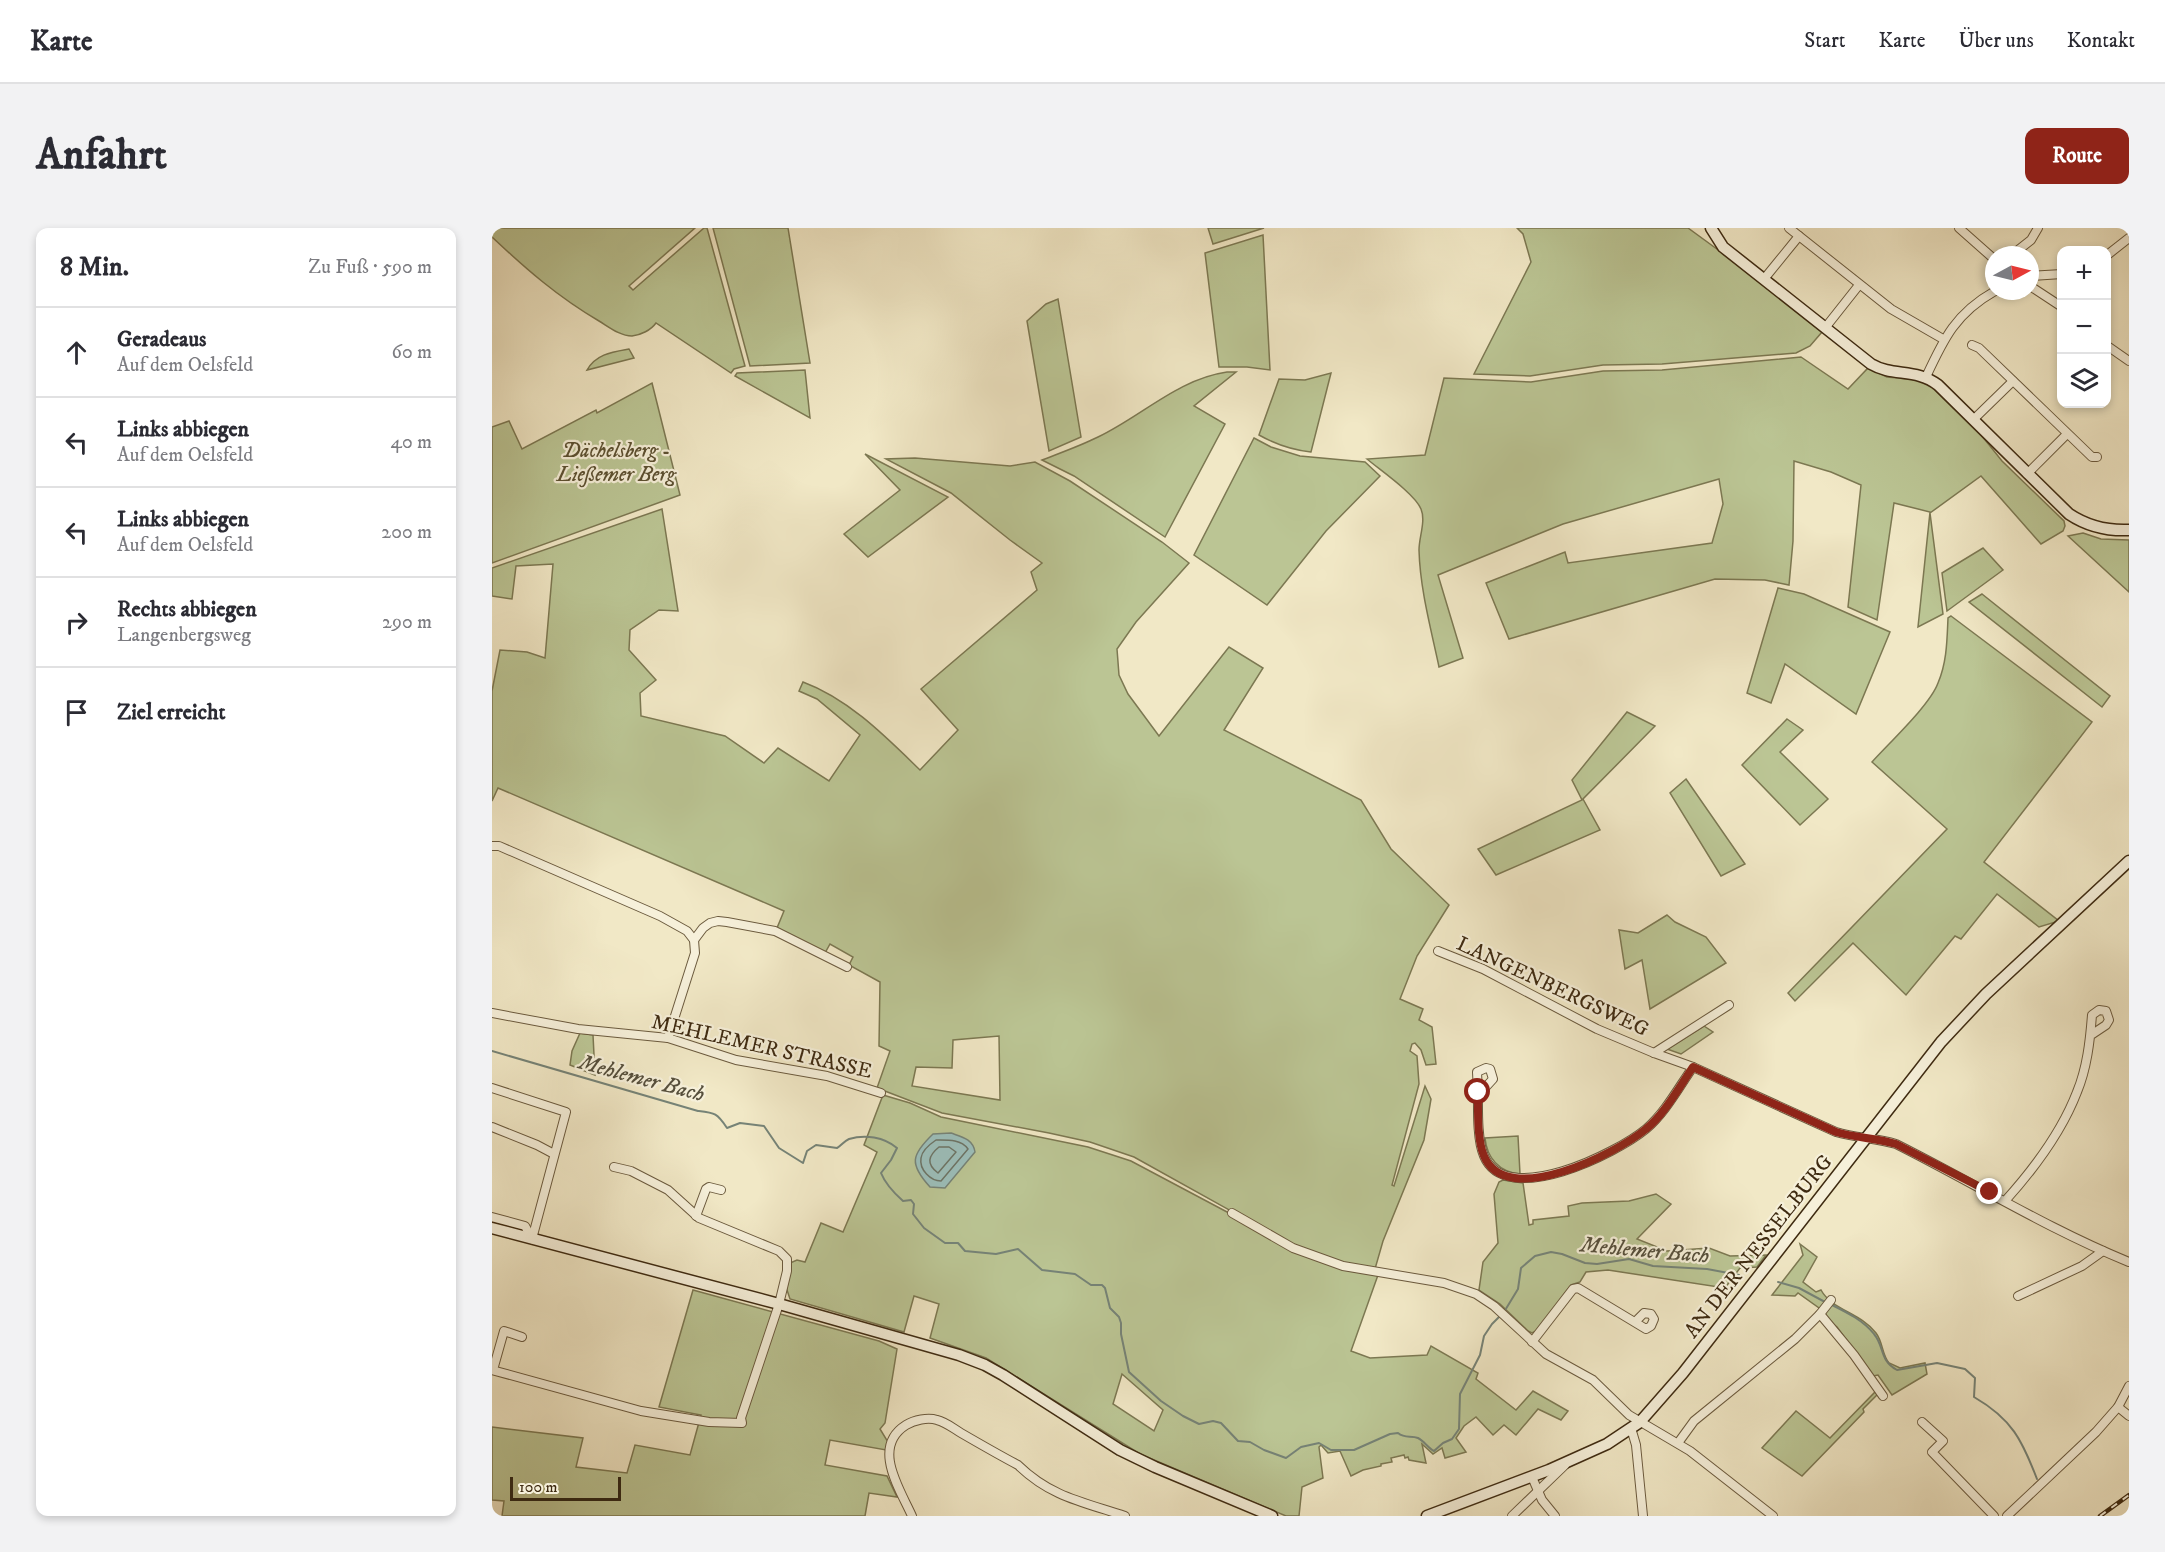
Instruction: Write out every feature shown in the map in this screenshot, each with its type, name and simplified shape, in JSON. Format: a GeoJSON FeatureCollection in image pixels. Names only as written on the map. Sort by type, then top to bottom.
{"type":"FeatureCollection","features":[{"type":"Feature","properties":{"kind":"street"},"geometry":{"type":"LineString","coordinates":[[1711,228],[1723,247],[1879,369],[1926,377],[1945,392],[2077,519],[2098,527],[2129,530]]}},
{"type":"Feature","properties":{"kind":"street"},"geometry":{"type":"LineString","coordinates":[[1789,228],[1891,309],[1943,339]]}},
{"type":"Feature","properties":{"kind":"street"},"geometry":{"type":"LineString","coordinates":[[1959,228],[1985,251]]}},
{"type":"Feature","properties":{"kind":"street"},"geometry":{"type":"LineString","coordinates":[[2023,246],[2031,240],[2038,228]]}},
{"type":"Feature","properties":{"kind":"street"},"geometry":{"type":"LineString","coordinates":[[1764,279],[1799,236]]}},
{"type":"Feature","properties":{"kind":"street"},"geometry":{"type":"LineString","coordinates":[[2111,252],[2129,238]]}},
{"type":"Feature","properties":{"kind":"street"},"geometry":{"type":"LineString","coordinates":[[2039,275],[2057,274]]}},
{"type":"Feature","properties":{"kind":"street"},"geometry":{"type":"LineString","coordinates":[[1825,328],[1859,285]]}},
{"type":"Feature","properties":{"kind":"street"},"geometry":{"type":"LineString","coordinates":[[2039,292],[2057,304]]}},
{"type":"Feature","properties":{"kind":"street"},"geometry":{"type":"LineString","coordinates":[[1926,377],[1943,339],[1965,311],[1985,296]]}},
{"type":"Feature","properties":{"kind":"street"},"geometry":{"type":"LineString","coordinates":[[1972,345],[1979,348],[2092,457],[2097,457]]}},
{"type":"Feature","properties":{"kind":"street"},"geometry":{"type":"LineString","coordinates":[[2111,348],[2129,361]]}},
{"type":"Feature","properties":{"kind":"street"},"geometry":{"type":"LineString","coordinates":[[1973,420],[2013,381]]}},
{"type":"Feature","properties":{"kind":"street"},"geometry":{"type":"LineString","coordinates":[[2028,474],[2067,434]]}},
{"type":"Feature","properties":{"kind":"street"},"geometry":{"type":"LineString","coordinates":[[492,846],[499,846],[660,916],[687,931],[694,940],[695,953],[668,1038]]}},
{"type":"Feature","properties":{"kind":"street","name":"AN DER NESSELBURG"},"geometry":{"type":"LineString","coordinates":[[1427,1516],[1568,1463],[1607,1444],[1636,1425],[1677,1381],[1868,1138],[1912,1077],[1959,1021],[2129,861]]}},
{"type":"Feature","properties":{"kind":"street"},"geometry":{"type":"LineString","coordinates":[[694,940],[710,923],[727,922],[775,931],[847,968]]}},
{"type":"Feature","properties":{"kind":"street","name":"LANGENBERGSWEG"},"geometry":{"type":"LineString","coordinates":[[1438,951],[1483,969],[1597,1029],[1693,1067],[1836,1132],[1882,1139],[1896,1144],[2039,1221],[2129,1262]]}},
{"type":"Feature","properties":{"kind":"street","name":"LANGENBERGSWEG"},"geometry":{"type":"LineString","coordinates":[[1654,1053],[1729,1005]]}},
{"type":"Feature","properties":{"kind":"street","name":"MEHLEMER STRASSE"},"geometry":{"type":"LineString","coordinates":[[492,1013],[578,1029],[668,1038],[736,1060],[827,1076],[881,1093]]}},
{"type":"Feature","properties":{"kind":"street"},"geometry":{"type":"LineString","coordinates":[[2005,1201],[2052,1138],[2069,1109],[2083,1075],[2091,1035]]}},
{"type":"Feature","properties":{"kind":"street"},"geometry":{"type":"LineString","coordinates":[[1478,1092],[1484,1156],[1501,1174],[1527,1179],[1572,1168],[1632,1140],[1652,1123],[1693,1067]]}},
{"type":"Feature","properties":{"kind":"street"},"geometry":{"type":"LineString","coordinates":[[492,1088],[566,1112],[532,1239]]}},
{"type":"Feature","properties":{"kind":"street"},"geometry":{"type":"LineString","coordinates":[[492,1127],[554,1154]]}},
{"type":"Feature","properties":{"kind":"street"},"geometry":{"type":"LineString","coordinates":[[522,1337],[504,1331],[492,1370],[641,1411],[709,1422],[742,1423],[741,1418],[779,1304],[787,1271],[787,1259],[779,1251],[696,1216],[668,1190],[631,1172],[614,1167]]}},
{"type":"Feature","properties":{"kind":"street"},"geometry":{"type":"LineString","coordinates":[[696,1216],[706,1189],[709,1187],[721,1190]]}},
{"type":"Feature","properties":{"kind":"street"},"geometry":{"type":"LineString","coordinates":[[1232,1213],[1293,1248],[1343,1266],[1458,1287],[1476,1294],[1546,1354],[1593,1380],[1629,1415],[1636,1425],[1678,1443],[1728,1479],[1769,1515]]}},
{"type":"Feature","properties":{"kind":"street"},"geometry":{"type":"LineString","coordinates":[[492,1217],[525,1226],[532,1239]]}},
{"type":"Feature","properties":{"kind":"street"},"geometry":{"type":"LineString","coordinates":[[492,1228],[939,1348],[985,1365],[1120,1450],[1272,1516]]}},
{"type":"Feature","properties":{"kind":"street"},"geometry":{"type":"LineString","coordinates":[[2018,1296],[2082,1266],[2103,1251]]}},
{"type":"Feature","properties":{"kind":"street"},"geometry":{"type":"LineString","coordinates":[[1532,1342],[1573,1289],[1578,1288],[1635,1322]]}},
{"type":"Feature","properties":{"kind":"street"},"geometry":{"type":"LineString","coordinates":[[1678,1443],[1694,1421],[1784,1348],[1823,1311],[1831,1300]]}},
{"type":"Feature","properties":{"kind":"street"},"geometry":{"type":"LineString","coordinates":[[1823,1311],[1883,1396]]}},
{"type":"Feature","properties":{"kind":"street"},"geometry":{"type":"LineString","coordinates":[[2007,1516],[2096,1432],[2118,1407],[2129,1386]]}},
{"type":"Feature","properties":{"kind":"street"},"geometry":{"type":"LineString","coordinates":[[2118,1407],[2129,1416]]}},
{"type":"Feature","properties":{"kind":"street"},"geometry":{"type":"LineString","coordinates":[[912,1516],[891,1470],[889,1454],[893,1439],[906,1425],[925,1419],[936,1419],[1018,1465],[1029,1476],[1054,1493],[1125,1516]]}},
{"type":"Feature","properties":{"kind":"street"},"geometry":{"type":"LineString","coordinates":[[1922,1422],[1942,1441],[1932,1452],[1994,1516]]}},
{"type":"Feature","properties":{"kind":"street"},"geometry":{"type":"LineString","coordinates":[[1636,1425],[1643,1516]]}},
{"type":"Feature","properties":{"kind":"street"},"geometry":{"type":"LineString","coordinates":[[1512,1516],[1568,1463]]}},
{"type":"Feature","properties":{"kind":"street"},"geometry":{"type":"LineString","coordinates":[[1532,1477],[1537,1491],[1555,1516]]}},
{"type":"Feature","properties":{"kind":"green space"},"geometry":{"type":"Polygon","coordinates":[[[492,228],[695,228],[629,286],[633,290],[704,228],[707,228],[745,366],[734,369],[731,373],[656,323],[649,330],[632,336],[615,331],[570,302],[530,271],[492,237],[492,228]]]}},
{"type":"Feature","properties":{"kind":"green space"},"geometry":{"type":"Polygon","coordinates":[[[713,228],[788,228],[810,363],[750,366],[713,228]]]}},
{"type":"Feature","properties":{"kind":"green space"},"geometry":{"type":"Polygon","coordinates":[[[1208,228],[1264,228],[1213,244],[1208,228]]]}},
{"type":"Feature","properties":{"kind":"green space"},"geometry":{"type":"Polygon","coordinates":[[[1517,228],[1688,228],[1822,332],[1810,346],[1796,353],[1662,364],[1603,365],[1530,376],[1474,374],[1531,262],[1523,234],[1517,228]]]}},
{"type":"Feature","properties":{"kind":"green space"},"geometry":{"type":"Polygon","coordinates":[[[1263,235],[1270,370],[1219,367],[1205,253],[1263,235]]]}},
{"type":"Feature","properties":{"kind":"green space"},"geometry":{"type":"Polygon","coordinates":[[[1058,299],[1081,437],[1049,451],[1027,321],[1046,304],[1058,299]]]}},
{"type":"Feature","properties":{"kind":"green space"},"geometry":{"type":"Polygon","coordinates":[[[629,349],[634,358],[587,370],[600,357],[629,349]]]}},
{"type":"Feature","properties":{"kind":"green space"},"geometry":{"type":"Polygon","coordinates":[[[1801,357],[1848,389],[1868,368],[1887,377],[1920,380],[1933,386],[1974,426],[2002,461],[2064,521],[2063,531],[2041,544],[1981,476],[1930,513],[1943,614],[1918,627],[1930,512],[1894,503],[1877,620],[1848,607],[1861,485],[1831,472],[1794,461],[1793,541],[1789,585],[1765,580],[1715,579],[1509,639],[1486,583],[1565,552],[1568,563],[1712,543],[1723,504],[1719,479],[1563,524],[1438,575],[1463,658],[1439,667],[1421,579],[1419,550],[1423,524],[1421,509],[1405,489],[1367,459],[1425,455],[1444,378],[1531,382],[1603,371],[1662,370],[1801,357]]]}},
{"type":"Feature","properties":{"kind":"green space"},"geometry":{"type":"Polygon","coordinates":[[[805,370],[810,418],[735,376],[737,373],[805,370]]]}},
{"type":"Feature","properties":{"kind":"green space"},"geometry":{"type":"Polygon","coordinates":[[[1227,372],[1236,372],[1194,406],[1225,424],[1165,537],[1074,476],[1042,460],[1098,437],[1192,382],[1227,372]]]}},
{"type":"Feature","properties":{"kind":"green space"},"geometry":{"type":"Polygon","coordinates":[[[1331,373],[1311,452],[1284,446],[1259,435],[1279,379],[1305,380],[1331,373]]]}},
{"type":"Feature","properties":{"kind":"green space","name":"Dächelsberg - Ließemer Berg"},"geometry":{"type":"Polygon","coordinates":[[[652,383],[680,495],[492,563],[492,427],[509,421],[522,449],[596,410],[597,413],[652,383]]]}},
{"type":"Feature","properties":{"kind":"green space"},"geometry":{"type":"Polygon","coordinates":[[[1254,438],[1271,447],[1300,456],[1365,462],[1380,476],[1326,531],[1267,605],[1194,555],[1254,438]]]}},
{"type":"Feature","properties":{"kind":"green space"},"geometry":{"type":"Polygon","coordinates":[[[865,454],[948,497],[868,557],[844,534],[900,490],[865,454]]]}},
{"type":"Feature","properties":{"kind":"green space"},"geometry":{"type":"Polygon","coordinates":[[[915,458],[1010,466],[1035,462],[1070,481],[1162,542],[1189,563],[1136,622],[1117,649],[1119,675],[1128,694],[1159,736],[1229,647],[1263,668],[1224,730],[1361,800],[1391,849],[1449,905],[1417,956],[1400,999],[1423,1009],[1419,1020],[1432,1027],[1436,1064],[1426,1065],[1421,1050],[1415,1043],[1412,1044],[1410,1051],[1417,1056],[1419,1084],[1392,1185],[1394,1186],[1425,1086],[1431,1099],[1424,1140],[1383,1241],[1375,1269],[1344,1264],[1294,1246],[1134,1157],[1090,1142],[942,1113],[877,1088],[890,1051],[879,1046],[880,982],[849,965],[853,957],[830,944],[825,953],[777,928],[784,911],[498,788],[492,801],[492,691],[500,650],[527,652],[545,658],[553,564],[516,566],[512,599],[492,596],[492,568],[662,509],[678,611],[659,610],[630,630],[629,650],[656,680],[640,693],[641,716],[725,736],[764,763],[778,748],[829,781],[860,735],[817,699],[799,691],[803,682],[836,698],[866,720],[920,770],[958,730],[921,689],[1037,590],[1031,572],[1042,563],[951,493],[886,459],[915,458]],[[999,1036],[953,1040],[952,1068],[916,1067],[912,1086],[1000,1100],[999,1036]]]}},
{"type":"Feature","properties":{"kind":"green space"},"geometry":{"type":"Polygon","coordinates":[[[2083,533],[2101,539],[2129,540],[2129,592],[2068,536],[2083,533]]]}},
{"type":"Feature","properties":{"kind":"green space"},"geometry":{"type":"Polygon","coordinates":[[[1983,548],[2003,570],[1947,611],[1942,573],[1983,548]]]}},
{"type":"Feature","properties":{"kind":"green space"},"geometry":{"type":"Polygon","coordinates":[[[1778,588],[1804,594],[1890,632],[1856,714],[1785,664],[1771,703],[1747,693],[1778,588]]]}},
{"type":"Feature","properties":{"kind":"green space"},"geometry":{"type":"Polygon","coordinates":[[[1982,594],[2110,696],[2102,707],[1969,602],[1982,594]]]}},
{"type":"Feature","properties":{"kind":"green space"},"geometry":{"type":"Polygon","coordinates":[[[1951,616],[2092,722],[1984,862],[2059,921],[2039,927],[1997,894],[1961,939],[1955,936],[1906,995],[1853,943],[1795,1001],[1788,993],[1947,829],[1872,762],[1918,713],[1934,692],[1943,667],[1948,618],[1951,616]]]}},
{"type":"Feature","properties":{"kind":"green space"},"geometry":{"type":"Polygon","coordinates":[[[1627,712],[1655,726],[1583,799],[1600,830],[1496,875],[1478,849],[1582,800],[1572,780],[1627,712]]]}},
{"type":"Feature","properties":{"kind":"green space"},"geometry":{"type":"Polygon","coordinates":[[[1787,719],[1803,730],[1780,752],[1828,799],[1800,825],[1742,765],[1787,719]]]}},
{"type":"Feature","properties":{"kind":"green space"},"geometry":{"type":"Polygon","coordinates":[[[1686,779],[1745,864],[1721,876],[1670,793],[1686,779]]]}},
{"type":"Feature","properties":{"kind":"green space"},"geometry":{"type":"Polygon","coordinates":[[[1667,915],[1675,922],[1706,937],[1726,963],[1650,1009],[1642,960],[1625,969],[1619,930],[1638,933],[1667,915]]]}},
{"type":"Feature","properties":{"kind":"green space"},"geometry":{"type":"Polygon","coordinates":[[[1704,1026],[1713,1032],[1681,1054],[1667,1049],[1704,1026]]]}},
{"type":"Feature","properties":{"kind":"green space"},"geometry":{"type":"Polygon","coordinates":[[[580,1033],[593,1035],[595,1075],[570,1065],[572,1051],[580,1033]]]}},
{"type":"Feature","properties":{"kind":"green space"},"geometry":{"type":"Polygon","coordinates":[[[883,1095],[910,1103],[941,1117],[1088,1147],[1131,1161],[1244,1221],[1291,1250],[1378,1275],[1351,1351],[1370,1358],[1427,1355],[1431,1346],[1478,1373],[1476,1379],[1516,1410],[1533,1391],[1568,1411],[1561,1420],[1538,1409],[1516,1435],[1504,1425],[1493,1435],[1476,1417],[1464,1426],[1456,1438],[1466,1452],[1445,1458],[1442,1448],[1433,1454],[1422,1444],[1426,1463],[1409,1460],[1404,1455],[1391,1458],[1392,1462],[1363,1470],[1351,1476],[1340,1451],[1328,1453],[1321,1445],[1319,1447],[1323,1478],[1302,1487],[1299,1516],[1286,1516],[1140,1454],[986,1358],[930,1338],[939,1304],[914,1296],[904,1332],[790,1299],[786,1287],[790,1263],[797,1260],[805,1262],[821,1223],[843,1232],[877,1152],[864,1145],[883,1095]],[[1122,1374],[1113,1404],[1154,1431],[1163,1410],[1122,1374]]]}},
{"type":"Feature","properties":{"kind":"green space"},"geometry":{"type":"Polygon","coordinates":[[[1518,1136],[1520,1174],[1506,1170],[1495,1163],[1488,1152],[1485,1138],[1518,1136]]]}},
{"type":"Feature","properties":{"kind":"green space"},"geometry":{"type":"Polygon","coordinates":[[[1503,1180],[1523,1183],[1529,1225],[1533,1224],[1533,1220],[1569,1216],[1568,1206],[1582,1203],[1629,1201],[1656,1194],[1671,1204],[1637,1239],[1667,1251],[1709,1248],[1730,1256],[1766,1255],[1757,1267],[1740,1268],[1725,1288],[1608,1270],[1586,1272],[1580,1282],[1571,1285],[1538,1330],[1532,1333],[1500,1304],[1479,1290],[1483,1262],[1498,1243],[1494,1194],[1499,1182],[1503,1180]]]}},
{"type":"Feature","properties":{"kind":"green space"},"geometry":{"type":"Polygon","coordinates":[[[1800,1244],[1817,1257],[1803,1282],[1816,1292],[1821,1290],[1832,1302],[1870,1326],[1876,1333],[1889,1363],[1900,1368],[1925,1363],[1927,1374],[1892,1395],[1878,1375],[1873,1376],[1837,1327],[1823,1316],[1819,1308],[1798,1293],[1795,1296],[1772,1295],[1803,1255],[1800,1244]]]}},
{"type":"Feature","properties":{"kind":"green space"},"geometry":{"type":"Polygon","coordinates":[[[693,1290],[879,1341],[897,1349],[885,1423],[880,1429],[888,1442],[886,1450],[830,1440],[825,1465],[887,1476],[897,1497],[869,1493],[865,1516],[502,1516],[504,1501],[492,1500],[492,1427],[583,1438],[576,1467],[627,1473],[635,1445],[690,1455],[701,1415],[659,1407],[693,1290]]]}},
{"type":"Feature","properties":{"kind":"green space"},"geometry":{"type":"Polygon","coordinates":[[[1876,1391],[1878,1394],[1863,1409],[1864,1412],[1802,1476],[1762,1448],[1796,1411],[1830,1438],[1876,1391]]]}},
{"type":"Feature","properties":{"kind":"water"},"geometry":{"type":"Polygon","coordinates":[[[951,1133],[969,1141],[975,1152],[945,1188],[930,1187],[916,1166],[917,1154],[933,1134],[951,1133]]]}},
{"type":"Feature","properties":{"kind":"waterway","name":"Mehlemer Bach"},"geometry":{"type":"LineString","coordinates":[[492,1051],[698,1111],[712,1113],[727,1128],[740,1123],[764,1126],[779,1148],[803,1163],[807,1151],[816,1145],[837,1148],[849,1139],[861,1137],[886,1141],[897,1148],[881,1173],[890,1188],[903,1201],[911,1200],[914,1204],[913,1214],[924,1228],[945,1243],[958,1243],[965,1251],[996,1254],[1018,1249],[1042,1270],[1075,1274],[1091,1285],[1102,1285],[1105,1288],[1110,1308],[1119,1317],[1121,1323],[1129,1372],[1161,1401],[1183,1416],[1199,1424],[1213,1421],[1221,1423],[1238,1441],[1250,1442],[1286,1458],[1301,1447],[1319,1443],[1331,1450],[1354,1450],[1390,1434],[1398,1433],[1418,1438],[1434,1451],[1452,1439],[1459,1429],[1460,1394],[1480,1355],[1484,1336],[1500,1316]]}},
{"type":"Feature","properties":{"kind":"waterway","name":"Mehlemer Bach"},"geometry":{"type":"LineString","coordinates":[[1504,1312],[1518,1289],[1521,1268],[1535,1256],[1551,1252],[1585,1263],[1597,1264],[1629,1259],[1653,1266],[1707,1269],[1739,1275]]}},
{"type":"Feature","properties":{"kind":"waterway","name":"Mehlemer Bach"},"geometry":{"type":"LineString","coordinates":[[1778,1282],[1799,1288],[1825,1302]]}},
{"type":"Feature","properties":{"kind":"waterway","name":"Mehlemer Bach"},"geometry":{"type":"LineString","coordinates":[[1830,1304],[1870,1329],[1887,1362],[1897,1370],[1937,1363],[1965,1369],[1975,1378],[1974,1397],[2007,1422],[2026,1453],[2037,1479]]}},
{"type":"Feature","properties":{"kind":"railway"},"geometry":{"type":"LineString","coordinates":[[2100,1516],[2129,1495]]}},
{"type":"Feature","properties":{"kind":"route"},"geometry":{"type":"LineString","coordinates":[[1478,1092],[1481,1144],[1484,1156],[1501,1174],[1516,1179],[1558,1173],[1632,1140],[1652,1123],[1693,1067],[1836,1132],[1882,1139],[1896,1144],[1990,1192]]}}]}
